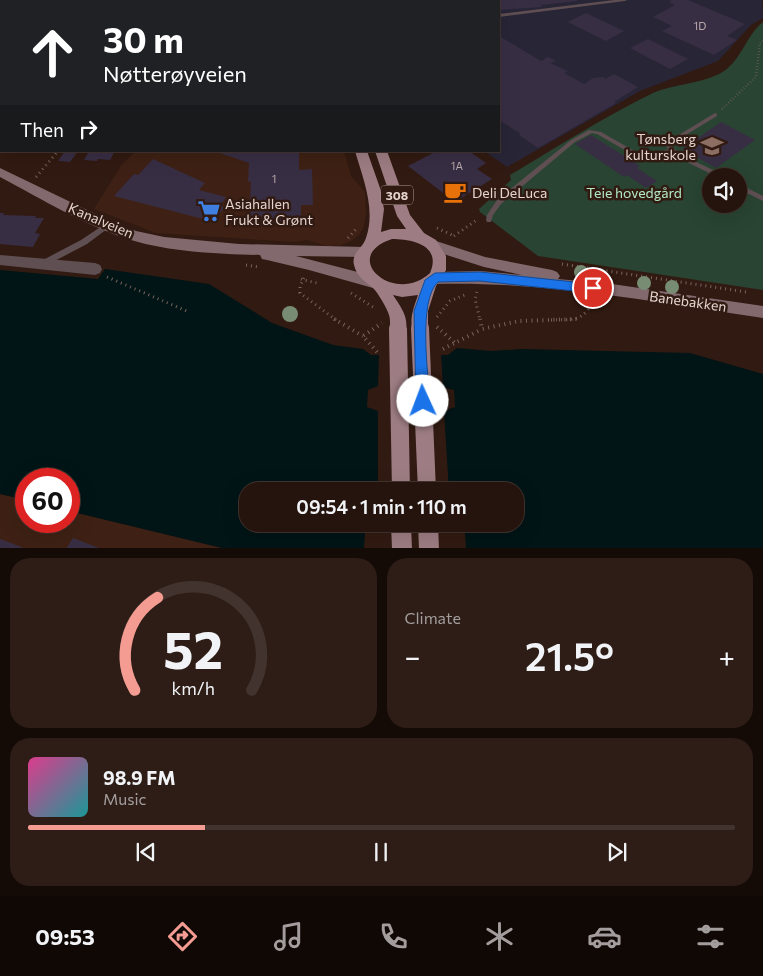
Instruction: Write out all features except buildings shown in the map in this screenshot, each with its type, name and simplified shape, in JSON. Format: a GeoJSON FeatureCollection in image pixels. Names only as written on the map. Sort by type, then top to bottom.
{"type":"FeatureCollection","features":[{"type":"Feature","properties":{"kind":"main road","name":"308"},"geometry":{"type":"LineString","coordinates":[[361,152],[373,188],[377,209],[368,246],[362,260],[363,269],[377,285],[397,314],[388,327],[400,482]]}},
{"type":"Feature","properties":{"kind":"main road","name":"308"},"geometry":{"type":"LineString","coordinates":[[381,152],[404,216],[419,236]]}},
{"type":"Feature","properties":{"kind":"main road","name":"308"},"geometry":{"type":"LineString","coordinates":[[368,246],[391,234],[419,236],[433,245]]}},
{"type":"Feature","properties":{"kind":"main road"},"geometry":{"type":"LineString","coordinates":[[427,482],[430,327],[420,311],[432,280],[440,269],[441,261],[433,245]]}},
{"type":"Feature","properties":{"kind":"main road"},"geometry":{"type":"LineString","coordinates":[[377,285],[388,290],[406,291],[422,287],[432,280]]}},
{"type":"Feature","properties":{"kind":"main road"},"geometry":{"type":"LineString","coordinates":[[401,532],[402,548]]}},
{"type":"Feature","properties":{"kind":"main road"},"geometry":{"type":"LineString","coordinates":[[428,532],[429,548]]}},
{"type":"Feature","properties":{"kind":"street","name":"Kanalveien"},"geometry":{"type":"LineString","coordinates":[[0,172],[107,226],[134,236],[164,242],[239,249],[368,246]]}},
{"type":"Feature","properties":{"kind":"street","name":"Banebakken"},"geometry":{"type":"LineString","coordinates":[[433,245],[484,262],[612,290]]}},
{"type":"Feature","properties":{"kind":"street","name":"Kanalveien"},"geometry":{"type":"LineString","coordinates":[[239,249],[309,264],[377,285]]}},
{"type":"Feature","properties":{"kind":"street"},"geometry":{"type":"LineString","coordinates":[[0,260],[100,273]]}},
{"type":"Feature","properties":{"kind":"street","name":"Banebakken"},"geometry":{"type":"LineString","coordinates":[[432,280],[480,277],[612,290],[763,312]]}},
{"type":"Feature","properties":{"kind":"lane"},"geometry":{"type":"LineString","coordinates":[[500,16],[625,0]]}},
{"type":"Feature","properties":{"kind":"lane"},"geometry":{"type":"LineString","coordinates":[[703,168],[684,159],[671,150],[669,146],[674,140],[715,114]]}},
{"type":"Feature","properties":{"kind":"lane"},"geometry":{"type":"LineString","coordinates":[[489,220],[490,215],[499,202],[573,141],[591,131],[599,133],[644,159],[671,150]]}},
{"type":"Feature","properties":{"kind":"lane"},"geometry":{"type":"LineString","coordinates":[[747,191],[763,200]]}},
{"type":"Feature","properties":{"kind":"lane"},"geometry":{"type":"LineString","coordinates":[[42,264],[84,242],[107,226]]}},
{"type":"Feature","properties":{"kind":"path"},"geometry":{"type":"LineString","coordinates":[[715,114],[756,77],[760,43],[763,41]]}},
{"type":"Feature","properties":{"kind":"path"},"geometry":{"type":"LineString","coordinates":[[38,174],[57,152]]}},
{"type":"Feature","properties":{"kind":"path"},"geometry":{"type":"LineString","coordinates":[[454,236],[482,216]]}},
{"type":"Feature","properties":{"kind":"path"},"geometry":{"type":"LineString","coordinates":[[343,240],[350,237],[357,230],[359,224]]}},
{"type":"Feature","properties":{"kind":"path"},"geometry":{"type":"LineString","coordinates":[[435,227],[463,240]]}},
{"type":"Feature","properties":{"kind":"path"},"geometry":{"type":"LineString","coordinates":[[560,264],[753,293]]}},
{"type":"Feature","properties":{"kind":"path"},"geometry":{"type":"LineString","coordinates":[[100,273],[189,312]]}},
{"type":"Feature","properties":{"kind":"path"},"geometry":{"type":"LineString","coordinates":[[305,274],[300,286],[300,293],[316,307],[364,335],[377,352]]}},
{"type":"Feature","properties":{"kind":"path"},"geometry":{"type":"LineString","coordinates":[[303,280],[324,284]]}},
{"type":"Feature","properties":{"kind":"path"},"geometry":{"type":"LineString","coordinates":[[479,284],[475,299],[482,329]]}},
{"type":"Feature","properties":{"kind":"path"},"geometry":{"type":"LineString","coordinates":[[346,291],[361,298],[377,310]]}},
{"type":"Feature","properties":{"kind":"path"},"geometry":{"type":"LineString","coordinates":[[455,342],[452,338],[430,327],[450,301],[477,291]]}},
{"type":"Feature","properties":{"kind":"path"},"geometry":{"type":"LineString","coordinates":[[443,350],[482,329],[519,321],[576,319],[585,315],[592,304]]}},
{"type":"Feature","properties":{"kind":"path"},"geometry":{"type":"LineString","coordinates":[[364,335],[388,327],[379,316]]}},
{"type":"Feature","properties":{"kind":"shaded area"},"geometry":{"type":"Polygon","coordinates":[[[500,0],[762,0],[763,18],[751,25],[718,61],[640,91],[507,167],[485,152],[500,152],[500,0]]]}},
{"type":"Feature","properties":{"kind":"shaded area"},"geometry":{"type":"Polygon","coordinates":[[[135,152],[344,152],[351,176],[365,192],[366,215],[364,226],[359,235],[351,241],[341,245],[326,246],[307,240],[294,242],[156,233],[94,209],[122,164],[135,152]]]}},
{"type":"Feature","properties":{"kind":"shaded area"},"geometry":{"type":"Polygon","coordinates":[[[105,269],[209,284],[272,323],[333,345],[363,349],[371,355],[448,355],[457,348],[491,351],[522,349],[690,353],[763,374],[763,548],[222,548],[80,514],[80,468],[15,468],[15,497],[0,494],[0,270],[98,279],[105,269]]]}},
{"type":"Feature","properties":{"kind":"shaded area"},"geometry":{"type":"Polygon","coordinates":[[[0,494],[15,497],[15,533],[80,533],[80,514],[222,548],[0,548],[0,494]]]}},
{"type":"Feature","properties":{"kind":"green space","name":"Teie hovedgård"},"geometry":{"type":"Polygon","coordinates":[[[763,22],[763,290],[538,256],[480,212],[479,209],[511,180],[510,175],[599,122],[653,93],[719,74],[733,63],[752,34],[763,22]]]}},
{"type":"Feature","properties":{"kind":"pier"},"geometry":{"type":"Polygon","coordinates":[[[379,353],[441,353],[443,387],[454,390],[455,407],[444,411],[448,482],[378,482],[378,411],[367,407],[368,390],[378,386],[379,353]]]}},
{"type":"Feature","properties":{"kind":"pier"},"geometry":{"type":"Polygon","coordinates":[[[365,532],[465,533],[466,548],[364,548],[365,532]]]}},
{"type":"Feature","properties":{"kind":"place","name":"Tønsberg kulturskole"},"geometry":{"type":"Point","coordinates":[712,146]}},
{"type":"Feature","properties":{"kind":"place","name":"Deli DeLuca"},"geometry":{"type":"Point","coordinates":[455,192]}},
{"type":"Feature","properties":{"kind":"place","name":"Asiahallen Frukt & Grønt"},"geometry":{"type":"Point","coordinates":[209,211]}},
{"type":"Feature","properties":{"kind":"route"},"geometry":{"type":"LineString","coordinates":[[423,401],[420,311],[429,283],[435,278],[480,277],[593,288]]}}]}
